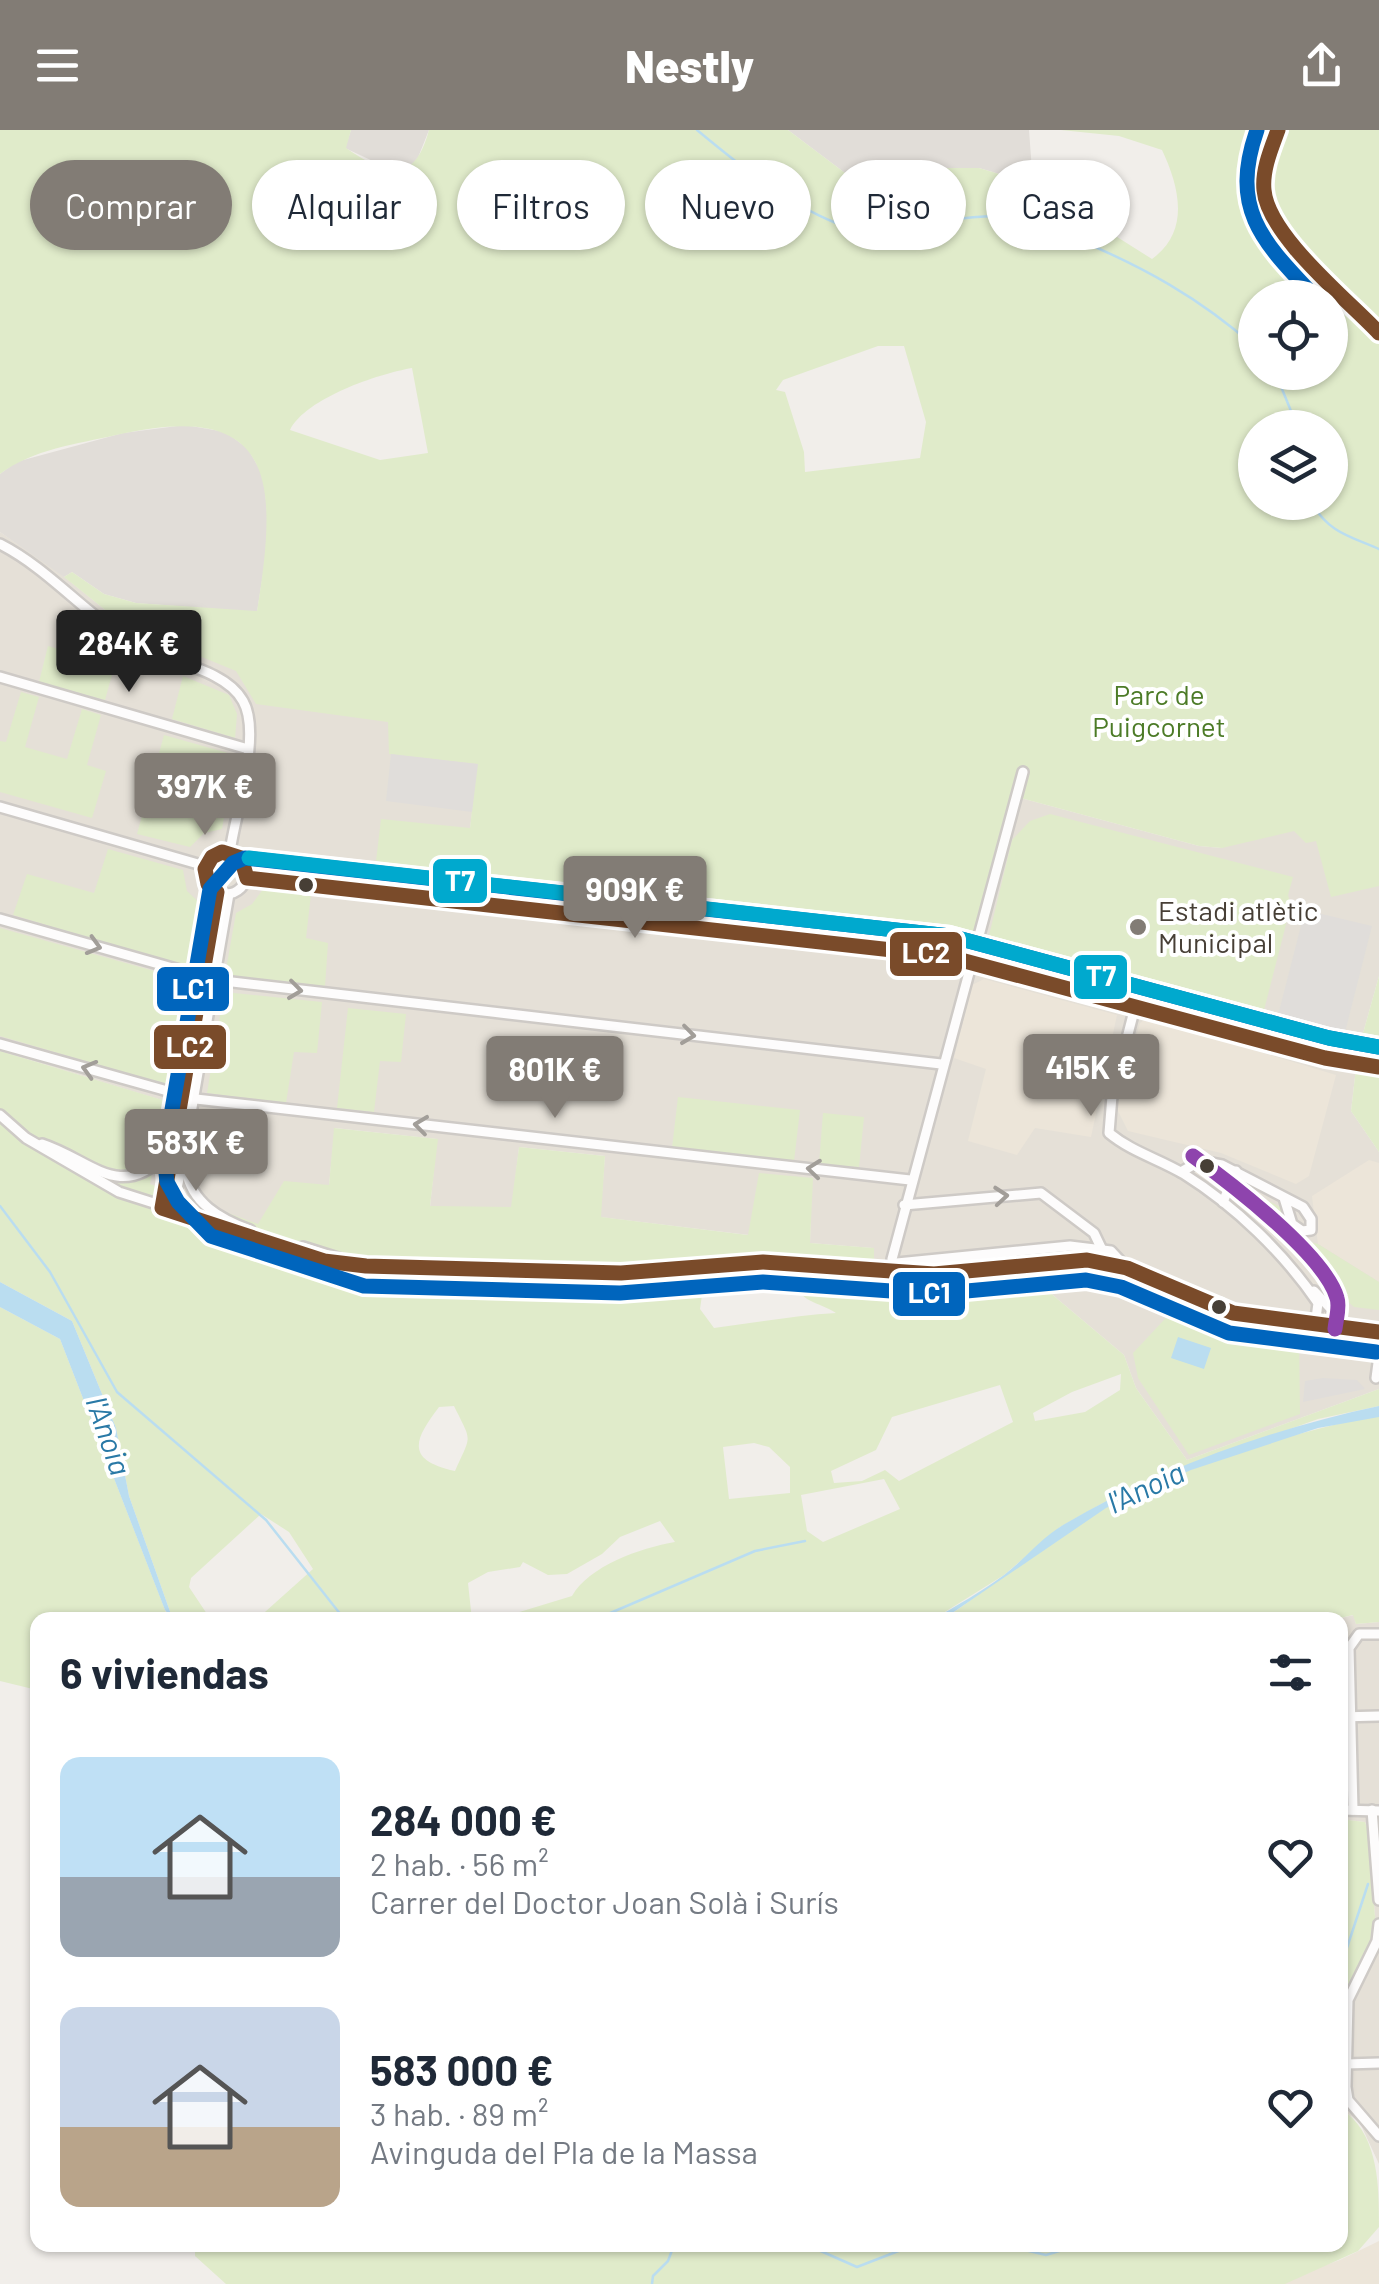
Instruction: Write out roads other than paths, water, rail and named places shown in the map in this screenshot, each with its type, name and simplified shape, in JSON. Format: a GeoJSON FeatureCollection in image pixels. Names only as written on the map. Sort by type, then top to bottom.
{"type":"FeatureCollection","features":[{"type":"Feature","properties":{"kind":"street"},"geometry":{"type":"LineString","coordinates":[[1278,130],[1266,168],[1265,198],[1282,228],[1379,333]]}},
{"type":"Feature","properties":{"kind":"street"},"geometry":{"type":"LineString","coordinates":[[0,544],[110,628],[166,660],[226,681],[243,700],[250,721],[248,749],[230,852]]}},
{"type":"Feature","properties":{"kind":"street"},"geometry":{"type":"LineString","coordinates":[[0,678],[248,749]]}},
{"type":"Feature","properties":{"kind":"street"},"geometry":{"type":"LineString","coordinates":[[898,1274],[894,1261],[910,1180],[1023,772]]}},
{"type":"Feature","properties":{"kind":"street"},"geometry":{"type":"LineString","coordinates":[[0,807],[206,866]]}},
{"type":"Feature","properties":{"kind":"street"},"geometry":{"type":"LineString","coordinates":[[230,852],[244,861],[247,878],[230,894],[217,892],[206,882],[206,866],[215,854],[230,852]]}},
{"type":"Feature","properties":{"kind":"street"},"geometry":{"type":"LineString","coordinates":[[247,878],[969,961],[1353,1064],[1379,1067]]}},
{"type":"Feature","properties":{"kind":"street"},"geometry":{"type":"LineString","coordinates":[[162,1208],[178,1094],[217,892]]}},
{"type":"Feature","properties":{"kind":"street"},"geometry":{"type":"LineString","coordinates":[[162,1208],[175,1196],[184,1156],[230,894]]}},
{"type":"Feature","properties":{"kind":"street"},"geometry":{"type":"LineString","coordinates":[[0,919],[214,980],[941,1064]]}},
{"type":"Feature","properties":{"kind":"street"},"geometry":{"type":"LineString","coordinates":[[1135,1007],[1112,1096],[1109,1134],[1128,1149],[1181,1172],[1223,1202],[1350,1328]]}},
{"type":"Feature","properties":{"kind":"street"},"geometry":{"type":"LineString","coordinates":[[0,1044],[196,1098],[910,1180]]}},
{"type":"Feature","properties":{"kind":"street"},"geometry":{"type":"LineString","coordinates":[[0,1115],[26,1138],[119,1192],[324,1261],[366,1266],[621,1273],[763,1262],[882,1274],[1040,1261],[1102,1262],[1127,1268],[1220,1310],[1379,1332]]}},
{"type":"Feature","properties":{"kind":"street"},"geometry":{"type":"LineString","coordinates":[[26,1138],[118,1178],[136,1178],[168,1153]]}},
{"type":"Feature","properties":{"kind":"street"},"geometry":{"type":"LineString","coordinates":[[184,1156],[186,1176],[195,1192],[222,1220],[366,1266]]}},
{"type":"Feature","properties":{"kind":"street"},"geometry":{"type":"LineString","coordinates":[[1181,1172],[1200,1161],[1236,1171],[1284,1198]]}},
{"type":"Feature","properties":{"kind":"street"},"geometry":{"type":"LineString","coordinates":[[1223,1202],[1236,1171]]}},
{"type":"Feature","properties":{"kind":"street"},"geometry":{"type":"LineString","coordinates":[[904,1205],[1042,1193],[1094,1234],[1104,1250],[1102,1262]]}},
{"type":"Feature","properties":{"kind":"street"},"geometry":{"type":"LineString","coordinates":[[882,1274],[883,1260],[1070,1246],[1111,1251],[1127,1268]]}},
{"type":"Feature","properties":{"kind":"street"},"geometry":{"type":"LineString","coordinates":[[1304,1284],[1318,1302],[1315,1326]]}},
{"type":"Feature","properties":{"kind":"street"},"geometry":{"type":"LineString","coordinates":[[1376,1378],[1379,1355]]}},
{"type":"Feature","properties":{"kind":"street"},"geometry":{"type":"LineString","coordinates":[[1348,1654],[1359,1634],[1379,1634]]}},
{"type":"Feature","properties":{"kind":"street"},"geometry":{"type":"LineString","coordinates":[[1348,1717],[1379,1716]]}},
{"type":"Feature","properties":{"kind":"street"},"geometry":{"type":"LineString","coordinates":[[1348,1777],[1353,1810]]}},
{"type":"Feature","properties":{"kind":"street"},"geometry":{"type":"LineString","coordinates":[[1348,1810],[1376,1810],[1379,1900]]}},
{"type":"Feature","properties":{"kind":"street"},"geometry":{"type":"LineString","coordinates":[[1348,2000],[1377,1940],[1379,1924]]}},
{"type":"Feature","properties":{"kind":"street"},"geometry":{"type":"LineString","coordinates":[[1348,2064],[1379,2063]]}},
{"type":"Feature","properties":{"kind":"street"},"geometry":{"type":"LineString","coordinates":[[1348,2100],[1379,2136]]}},
{"type":"Feature","properties":{"kind":"water","name":"l'Anoia"},"geometry":{"type":"Polygon","coordinates":[[[0,1282],[72,1321],[116,1428],[129,1496],[170,1612],[165,1610],[60,1339],[0,1307],[0,1282]]]}},
{"type":"Feature","properties":{"kind":"water"},"geometry":{"type":"Polygon","coordinates":[[[1178,1337],[1211,1348],[1204,1369],[1171,1358],[1178,1337]]]}},
{"type":"Feature","properties":{"kind":"water","name":"l'Anoia"},"geometry":{"type":"Polygon","coordinates":[[[1379,1406],[1379,1417],[1318,1428],[1191,1470],[1106,1508],[954,1612],[945,1612],[1004,1575],[1047,1536],[1099,1505],[1216,1453],[1297,1426],[1379,1406]]]}},
{"type":"Feature","properties":{"kind":"waterway"},"geometry":{"type":"LineString","coordinates":[[697,130],[781,194],[836,223],[855,228],[898,228],[988,216],[1034,222],[1147,272],[1238,333]]}},
{"type":"Feature","properties":{"kind":"waterway"},"geometry":{"type":"LineString","coordinates":[[1282,390],[1291,410]]}},
{"type":"Feature","properties":{"kind":"waterway"},"geometry":{"type":"LineString","coordinates":[[1326,520],[1349,537],[1379,549]]}},
{"type":"Feature","properties":{"kind":"waterway","name":"l'Anoia"},"geometry":{"type":"LineString","coordinates":[[0,1206],[50,1272],[117,1392],[266,1520],[339,1612]]}},
{"type":"Feature","properties":{"kind":"waterway"},"geometry":{"type":"LineString","coordinates":[[613,1612],[755,1551],[805,1541]]}},
{"type":"Feature","properties":{"kind":"waterway"},"geometry":{"type":"LineString","coordinates":[[1348,1945],[1368,1884]]}},
{"type":"Feature","properties":{"kind":"waterway"},"geometry":{"type":"LineString","coordinates":[[652,2284],[653,2276],[671,2252]]}},
{"type":"Feature","properties":{"kind":"waterway"},"geometry":{"type":"LineString","coordinates":[[823,2252],[857,2267],[896,2252]]}},
{"type":"Feature","properties":{"kind":"waterway"},"geometry":{"type":"LineString","coordinates":[[1033,2252],[1056,2252]]}},
{"type":"Feature","properties":{"kind":"place","name":"Estadi atlètic Municipal"},"geometry":{"type":"Point","coordinates":[1138,927]}},
{"type":"Feature","properties":{"kind":"park label","name":"Parc de Puigcornet"},"geometry":{"type":"Point","coordinates":[1159,711]}}]}
